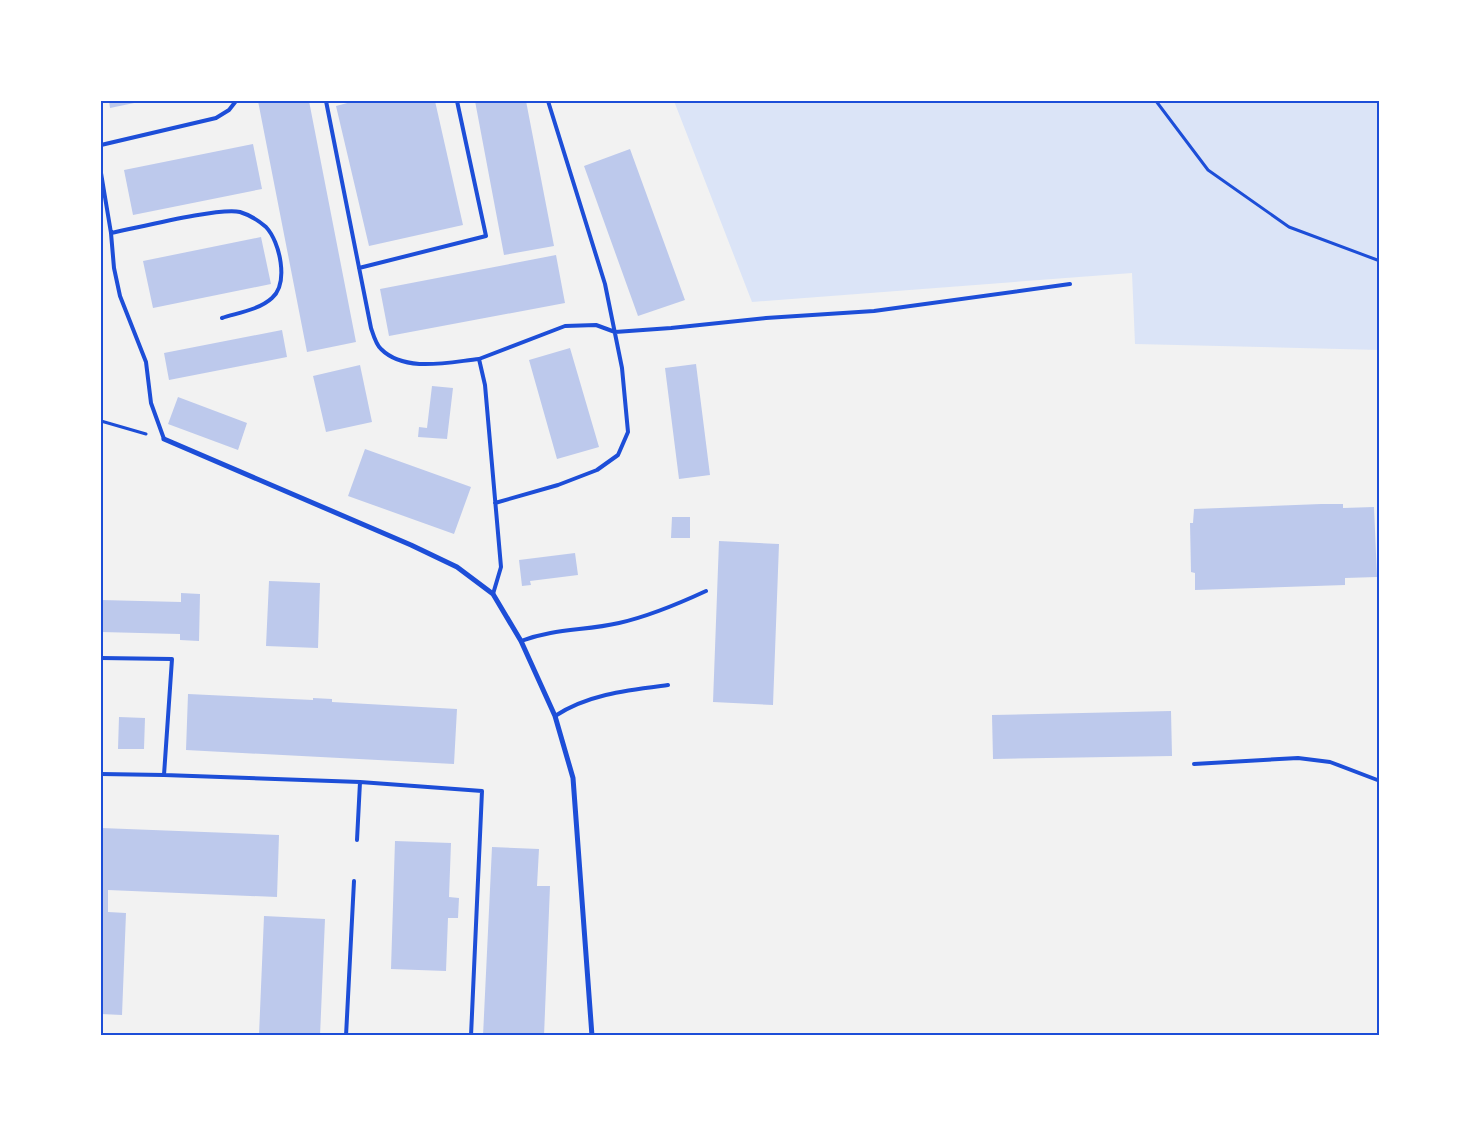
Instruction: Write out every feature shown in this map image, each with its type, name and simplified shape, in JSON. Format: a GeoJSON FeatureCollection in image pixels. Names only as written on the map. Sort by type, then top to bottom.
{"type":"FeatureCollection","features":[{"type":"Feature","properties":{"kind":"street"},"geometry":{"type":"LineString","coordinates":[[164,438],[411,545],[457,567],[493,594],[521,641],[555,716],[573,778],[592,1036]]}},
{"type":"Feature","properties":{"kind":"lane"},"geometry":{"type":"LineString","coordinates":[[101,145],[216,118],[230,110],[236,101]]}},
{"type":"Feature","properties":{"kind":"lane"},"geometry":{"type":"LineString","coordinates":[[326,101],[371,328],[380,348],[398,359],[427,364],[479,359],[519,342],[565,326],[596,325],[615,332],[671,328],[766,318],[874,311],[1070,284]]}},
{"type":"Feature","properties":{"kind":"lane"},"geometry":{"type":"LineString","coordinates":[[359,268],[486,236],[457,101]]}},
{"type":"Feature","properties":{"kind":"lane"},"geometry":{"type":"LineString","coordinates":[[495,503],[558,485],[597,470],[618,455],[628,432],[622,368],[605,284],[548,101]]}},
{"type":"Feature","properties":{"kind":"lane"},"geometry":{"type":"LineString","coordinates":[[101,173],[111,233],[114,268],[120,296],[146,362],[151,403],[164,438]]}},
{"type":"Feature","properties":{"kind":"lane"},"geometry":{"type":"LineString","coordinates":[[111,233],[211,214],[237,211],[252,216],[267,228],[275,243],[281,268],[280,285],[272,298],[260,306],[222,318]]}},
{"type":"Feature","properties":{"kind":"lane"},"geometry":{"type":"LineString","coordinates":[[479,359],[485,385],[501,567],[493,594]]}},
{"type":"Feature","properties":{"kind":"lane"},"geometry":{"type":"LineString","coordinates":[[521,641],[542,633],[618,624],[664,610],[706,591]]}},
{"type":"Feature","properties":{"kind":"lane"},"geometry":{"type":"LineString","coordinates":[[101,658],[172,659],[164,775]]}},
{"type":"Feature","properties":{"kind":"lane"},"geometry":{"type":"LineString","coordinates":[[555,716],[573,704],[626,690],[668,685]]}},
{"type":"Feature","properties":{"kind":"lane"},"geometry":{"type":"LineString","coordinates":[[1194,764],[1298,758],[1330,762],[1380,781]]}},
{"type":"Feature","properties":{"kind":"lane"},"geometry":{"type":"LineString","coordinates":[[101,774],[360,782],[482,791],[471,1036]]}},
{"type":"Feature","properties":{"kind":"lane"},"geometry":{"type":"LineString","coordinates":[[357,840],[360,782]]}},
{"type":"Feature","properties":{"kind":"lane"},"geometry":{"type":"LineString","coordinates":[[346,1036],[354,881]]}},
{"type":"Feature","properties":{"kind":"path"},"geometry":{"type":"LineString","coordinates":[[1156,101],[1208,170],[1289,227],[1380,261]]}},
{"type":"Feature","properties":{"kind":"path"},"geometry":{"type":"LineString","coordinates":[[101,421],[164,438]]}},
{"type":"Feature","properties":{"kind":"shaded area"},"geometry":{"type":"Polygon","coordinates":[[[674,101],[1380,101],[1380,350],[1135,344],[1132,273],[752,302],[674,101]]]}},
{"type":"Feature","properties":{"kind":"building"},"geometry":{"type":"Polygon","coordinates":[[[109,101],[139,101],[139,102],[110,108],[109,101]]]}},
{"type":"Feature","properties":{"kind":"building"},"geometry":{"type":"Polygon","coordinates":[[[258,101],[309,101],[356,342],[307,352],[258,101]]]}},
{"type":"Feature","properties":{"kind":"building"},"geometry":{"type":"Polygon","coordinates":[[[355,101],[435,101],[463,225],[369,246],[336,106],[355,101]]]}},
{"type":"Feature","properties":{"kind":"building"},"geometry":{"type":"Polygon","coordinates":[[[475,101],[526,101],[554,246],[504,255],[475,101]]]}},
{"type":"Feature","properties":{"kind":"building"},"geometry":{"type":"Polygon","coordinates":[[[253,144],[262,189],[133,215],[124,170],[253,144]]]}},
{"type":"Feature","properties":{"kind":"building"},"geometry":{"type":"Polygon","coordinates":[[[630,149],[685,300],[638,316],[584,166],[630,149]]]}},
{"type":"Feature","properties":{"kind":"building"},"geometry":{"type":"Polygon","coordinates":[[[261,237],[271,284],[153,308],[143,261],[261,237]]]}},
{"type":"Feature","properties":{"kind":"building"},"geometry":{"type":"Polygon","coordinates":[[[556,255],[565,303],[389,336],[380,289],[556,255]]]}},
{"type":"Feature","properties":{"kind":"building"},"geometry":{"type":"Polygon","coordinates":[[[282,330],[287,357],[169,380],[164,353],[282,330]]]}},
{"type":"Feature","properties":{"kind":"building"},"geometry":{"type":"Polygon","coordinates":[[[570,348],[599,447],[557,459],[529,360],[570,348]]]}},
{"type":"Feature","properties":{"kind":"building"},"geometry":{"type":"Polygon","coordinates":[[[696,364],[710,475],[679,479],[665,368],[696,364]]]}},
{"type":"Feature","properties":{"kind":"building"},"geometry":{"type":"Polygon","coordinates":[[[360,365],[372,422],[326,432],[313,376],[360,365]]]}},
{"type":"Feature","properties":{"kind":"building"},"geometry":{"type":"Polygon","coordinates":[[[432,386],[453,388],[447,439],[418,437],[419,427],[427,428],[432,386]]]}},
{"type":"Feature","properties":{"kind":"building"},"geometry":{"type":"Polygon","coordinates":[[[178,397],[247,423],[238,450],[168,424],[178,397]]]}},
{"type":"Feature","properties":{"kind":"building"},"geometry":{"type":"Polygon","coordinates":[[[365,449],[471,487],[454,534],[348,496],[365,449]]]}},
{"type":"Feature","properties":{"kind":"building"},"geometry":{"type":"Polygon","coordinates":[[[1343,504],[1343,508],[1374,507],[1377,577],[1345,578],[1345,585],[1195,590],[1195,573],[1191,572],[1190,523],[1193,523],[1194,509],[1343,504]]]}},
{"type":"Feature","properties":{"kind":"building"},"geometry":{"type":"Polygon","coordinates":[[[672,517],[690,517],[690,538],[671,538],[672,517]]]}},
{"type":"Feature","properties":{"kind":"building"},"geometry":{"type":"Polygon","coordinates":[[[719,541],[779,544],[773,705],[713,702],[719,541]]]}},
{"type":"Feature","properties":{"kind":"building"},"geometry":{"type":"Polygon","coordinates":[[[575,553],[578,575],[530,581],[531,585],[522,586],[519,560],[575,553]]]}},
{"type":"Feature","properties":{"kind":"building"},"geometry":{"type":"Polygon","coordinates":[[[269,581],[320,583],[318,648],[266,646],[269,581]]]}},
{"type":"Feature","properties":{"kind":"building"},"geometry":{"type":"Polygon","coordinates":[[[181,593],[200,594],[199,641],[180,640],[180,634],[101,632],[101,600],[181,602],[181,593]]]}},
{"type":"Feature","properties":{"kind":"building"},"geometry":{"type":"Polygon","coordinates":[[[188,694],[313,700],[313,698],[332,699],[332,702],[457,709],[454,764],[186,750],[188,694]]]}},
{"type":"Feature","properties":{"kind":"building"},"geometry":{"type":"Polygon","coordinates":[[[1171,711],[1172,756],[993,759],[992,715],[1171,711]]]}},
{"type":"Feature","properties":{"kind":"building"},"geometry":{"type":"Polygon","coordinates":[[[119,717],[145,718],[144,749],[118,749],[119,717]]]}},
{"type":"Feature","properties":{"kind":"building"},"geometry":{"type":"Polygon","coordinates":[[[101,828],[279,835],[277,897],[108,890],[108,912],[126,913],[122,1015],[101,1014],[101,828]]]}},
{"type":"Feature","properties":{"kind":"building"},"geometry":{"type":"Polygon","coordinates":[[[395,841],[451,843],[449,897],[459,898],[458,918],[448,918],[446,971],[391,969],[395,841]]]}},
{"type":"Feature","properties":{"kind":"building"},"geometry":{"type":"Polygon","coordinates":[[[492,847],[539,849],[537,886],[550,886],[544,1036],[483,1036],[492,847]]]}},
{"type":"Feature","properties":{"kind":"building"},"geometry":{"type":"Polygon","coordinates":[[[264,916],[325,919],[320,1036],[259,1035],[264,916]]]}}]}
